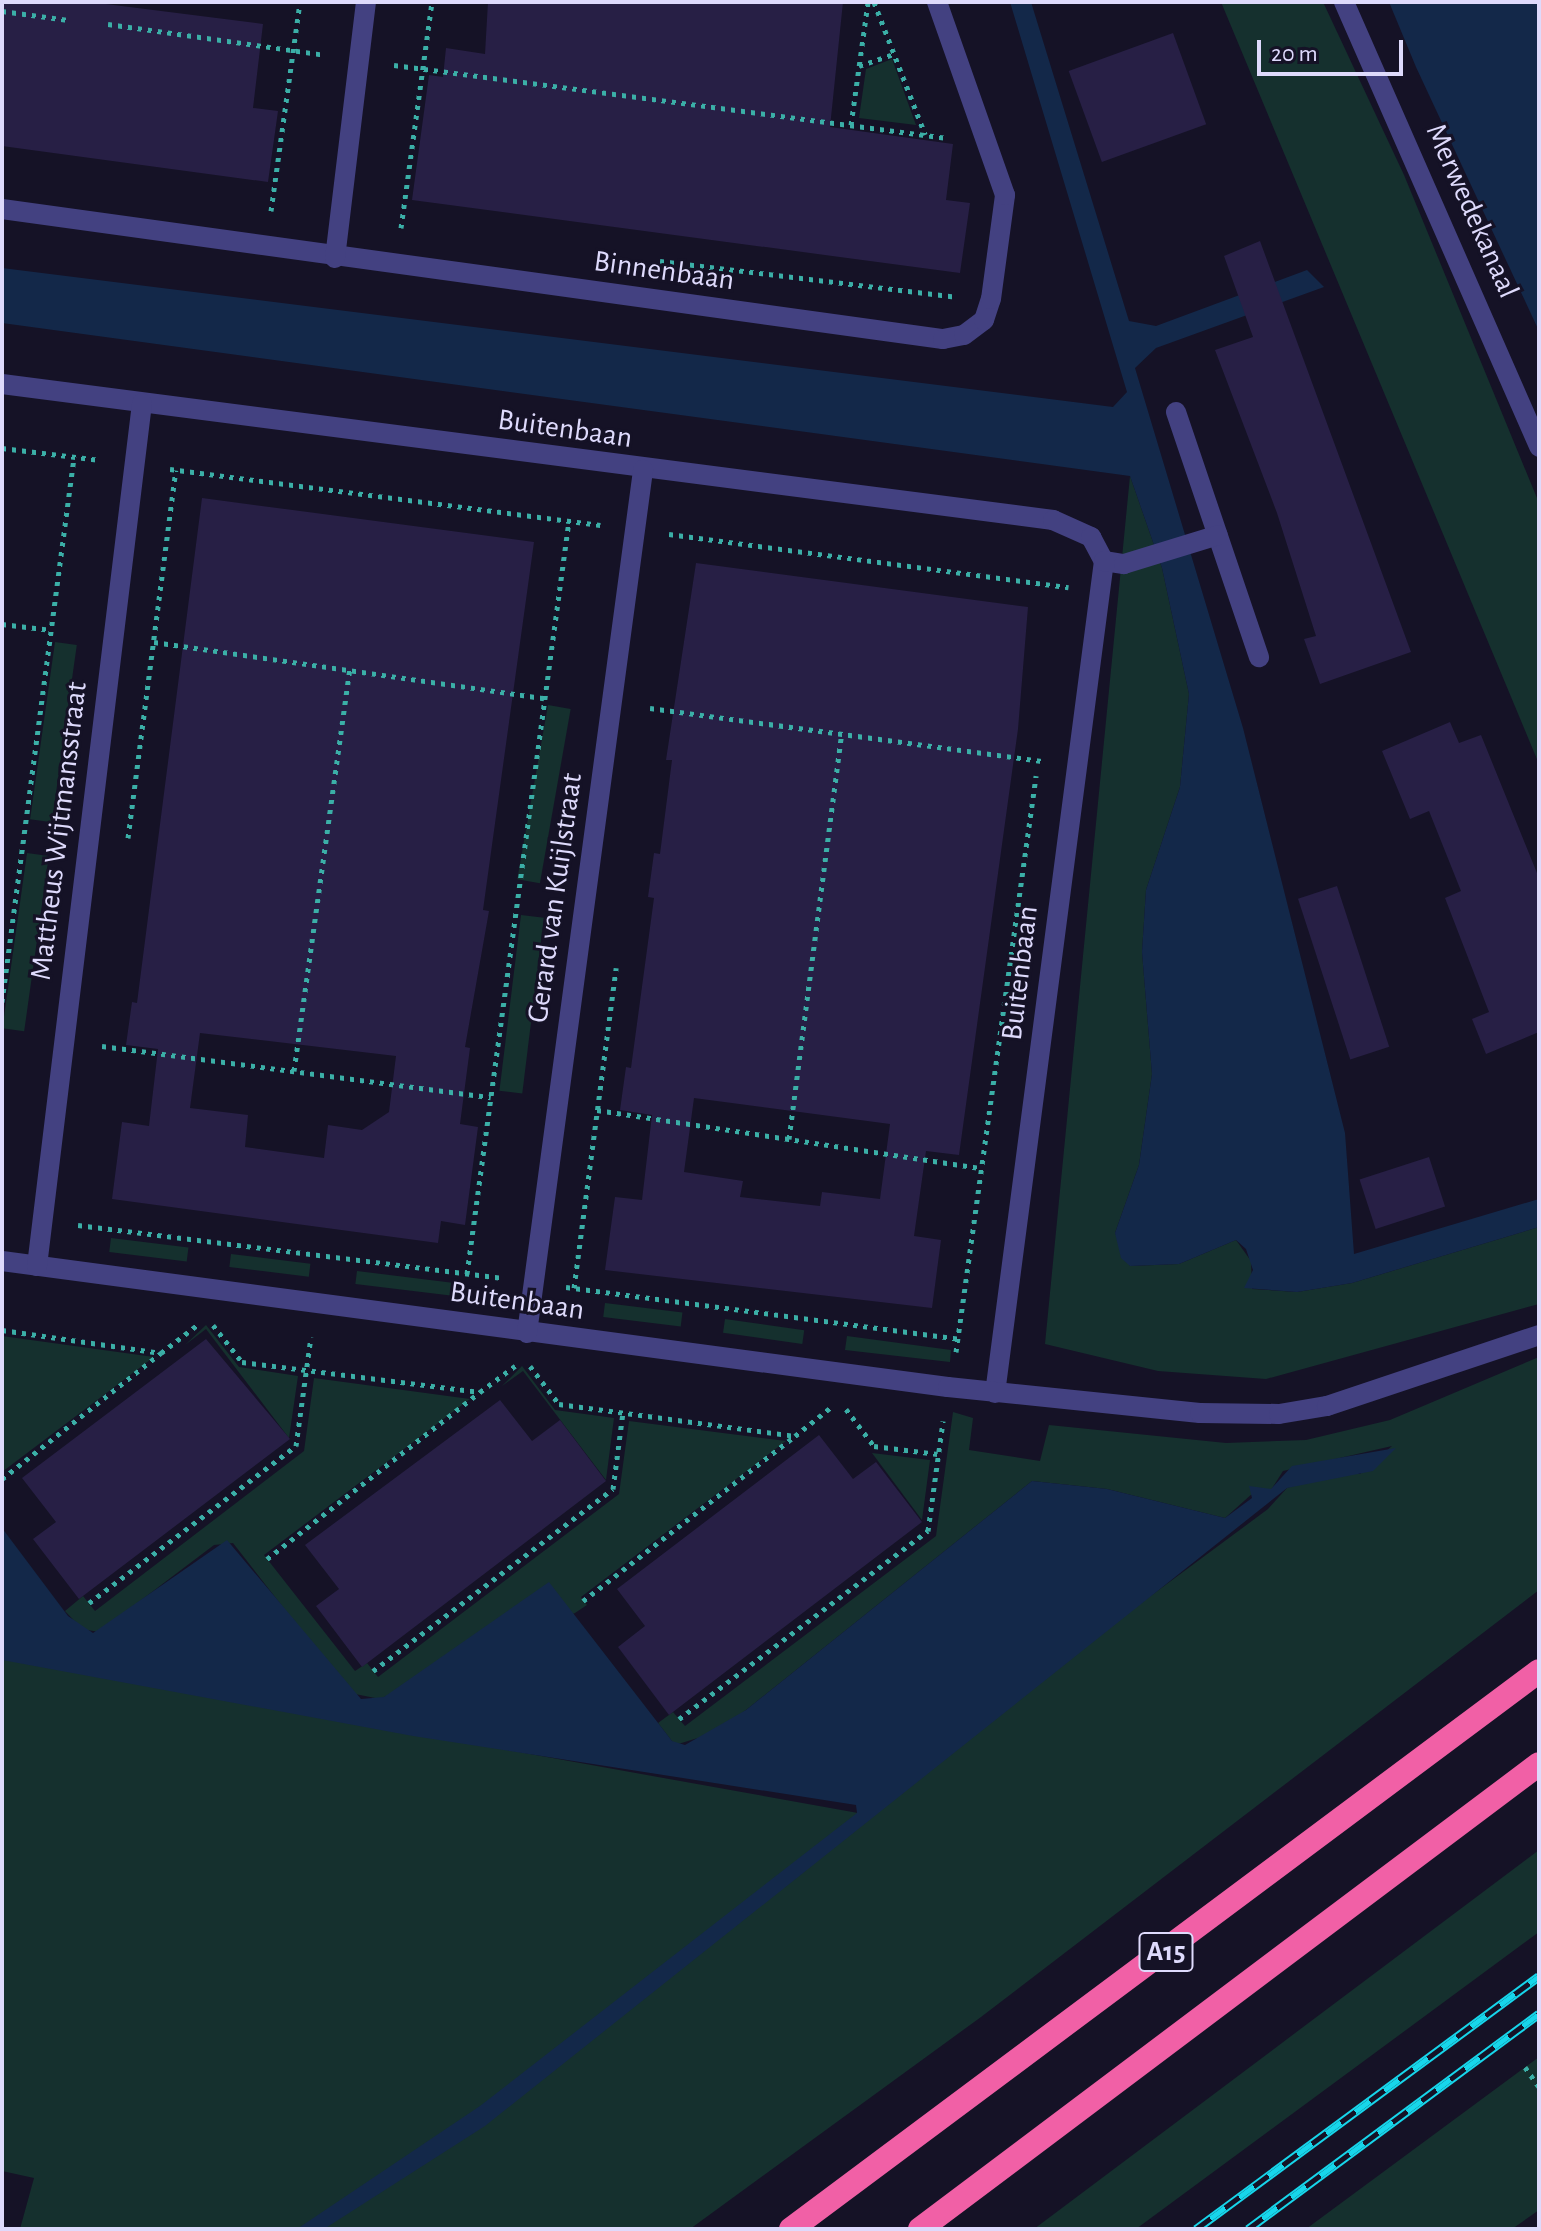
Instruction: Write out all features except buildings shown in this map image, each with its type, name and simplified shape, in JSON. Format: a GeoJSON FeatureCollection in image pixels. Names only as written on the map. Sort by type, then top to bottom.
{"type":"FeatureCollection","features":[{"type":"Feature","properties":{"kind":"highway","name":"A15"},"geometry":{"type":"LineString","coordinates":[[791,2229],[1539,1671]]}},
{"type":"Feature","properties":{"kind":"highway","name":"A15"},"geometry":{"type":"LineString","coordinates":[[920,2229],[1539,1764]]}},
{"type":"Feature","properties":{"kind":"street"},"geometry":{"type":"LineString","coordinates":[[335,258],[366,2]]}},
{"type":"Feature","properties":{"kind":"street","name":"Binnenbaan"},"geometry":{"type":"LineString","coordinates":[[2,209],[335,258],[943,339],[964,335],[984,320],[991,299],[1005,195],[937,2]]}},
{"type":"Feature","properties":{"kind":"street","name":"Merwedekanaal"},"geometry":{"type":"LineString","coordinates":[[1344,2],[1539,447]]}},
{"type":"Feature","properties":{"kind":"street","name":"Buitenbaan"},"geometry":{"type":"LineString","coordinates":[[2,384],[643,470],[1053,520],[1091,537],[1104,561],[995,1393]]}},
{"type":"Feature","properties":{"kind":"street","name":"Mattheus Wijtmansstraat"},"geometry":{"type":"LineString","coordinates":[[37,1266],[142,403]]}},
{"type":"Feature","properties":{"kind":"street"},"geometry":{"type":"LineString","coordinates":[[1176,412],[1209,538],[1259,657]]}},
{"type":"Feature","properties":{"kind":"street","name":"Gerard van Kuijlstraat"},"geometry":{"type":"LineString","coordinates":[[527,1333],[643,470]]}},
{"type":"Feature","properties":{"kind":"street"},"geometry":{"type":"LineString","coordinates":[[1104,561],[1138,559],[1209,538]]}},
{"type":"Feature","properties":{"kind":"street","name":"Buitenbaan"},"geometry":{"type":"LineString","coordinates":[[2,1261],[995,1393],[1279,1414],[1372,1394],[1539,1335]]}},
{"type":"Feature","properties":{"kind":"path"},"geometry":{"type":"LineString","coordinates":[[271,211],[300,2]]}},
{"type":"Feature","properties":{"kind":"path"},"geometry":{"type":"LineString","coordinates":[[401,228],[432,2]]}},
{"type":"Feature","properties":{"kind":"path"},"geometry":{"type":"LineString","coordinates":[[851,125],[868,2]]}},
{"type":"Feature","properties":{"kind":"path"},"geometry":{"type":"LineString","coordinates":[[874,2],[925,134]]}},
{"type":"Feature","properties":{"kind":"path"},"geometry":{"type":"LineString","coordinates":[[2,11],[68,20]]}},
{"type":"Feature","properties":{"kind":"path"},"geometry":{"type":"LineString","coordinates":[[108,24],[423,69],[961,139]]}},
{"type":"Feature","properties":{"kind":"path"},"geometry":{"type":"LineString","coordinates":[[859,66],[894,54]]}},
{"type":"Feature","properties":{"kind":"path"},"geometry":{"type":"LineString","coordinates":[[2,448],[1100,591]]}},
{"type":"Feature","properties":{"kind":"path"},"geometry":{"type":"LineString","coordinates":[[2,1002],[5,955],[74,457]]}},
{"type":"Feature","properties":{"kind":"path"},"geometry":{"type":"LineString","coordinates":[[467,1274],[569,521]]}},
{"type":"Feature","properties":{"kind":"path"},"geometry":{"type":"LineString","coordinates":[[1060,602],[1062,586]]}},
{"type":"Feature","properties":{"kind":"path"},"geometry":{"type":"LineString","coordinates":[[2,624],[52,630]]}},
{"type":"Feature","properties":{"kind":"path"},"geometry":{"type":"LineString","coordinates":[[154,642],[544,698]]}},
{"type":"Feature","properties":{"kind":"path"},"geometry":{"type":"LineString","coordinates":[[294,1071],[350,670]]}},
{"type":"Feature","properties":{"kind":"path"},"geometry":{"type":"LineString","coordinates":[[650,708],[1076,766]]}},
{"type":"Feature","properties":{"kind":"path"},"geometry":{"type":"LineString","coordinates":[[789,1139],[842,733]]}},
{"type":"Feature","properties":{"kind":"path"},"geometry":{"type":"LineString","coordinates":[[679,1719],[928,1531],[1041,744]]}},
{"type":"Feature","properties":{"kind":"path"},"geometry":{"type":"LineString","coordinates":[[102,1046],[491,1097]]}},
{"type":"Feature","properties":{"kind":"path"},"geometry":{"type":"LineString","coordinates":[[597,1110],[982,1168]]}},
{"type":"Feature","properties":{"kind":"path"},"geometry":{"type":"LineString","coordinates":[[89,1603],[296,1446],[315,1304]]}},
{"type":"Feature","properties":{"kind":"path"},"geometry":{"type":"LineString","coordinates":[[2,1479],[208,1318],[242,1362],[480,1392]]}},
{"type":"Feature","properties":{"kind":"path"},"geometry":{"type":"LineString","coordinates":[[2,1330],[161,1353]]}},
{"type":"Feature","properties":{"kind":"path","name":"Buitenbaan"},"geometry":{"type":"LineString","coordinates":[[480,1392],[525,1359],[559,1404],[795,1436]]}},
{"type":"Feature","properties":{"kind":"path"},"geometry":{"type":"LineString","coordinates":[[267,1559],[480,1392]]}},
{"type":"Feature","properties":{"kind":"path"},"geometry":{"type":"LineString","coordinates":[[583,1601],[839,1401],[874,1446],[938,1454]]}},
{"type":"Feature","properties":{"kind":"path"},"geometry":{"type":"LineString","coordinates":[[373,1671],[613,1489],[623,1412]]}},
{"type":"Feature","properties":{"kind":"path"},"geometry":{"type":"LineString","coordinates":[[1525,2067],[1539,2087]]}},
{"type":"Feature","properties":{"kind":"green space"},"geometry":{"type":"Polygon","coordinates":[[[1221,2],[1323,2],[1404,175],[1539,503],[1539,764],[1221,2]]]}},
{"type":"Feature","properties":{"kind":"green space"},"geometry":{"type":"Polygon","coordinates":[[[892,59],[916,125],[859,118],[866,69],[892,59]]]}},
{"type":"Feature","properties":{"kind":"green space"},"geometry":{"type":"Polygon","coordinates":[[[1130,476],[1162,568],[1189,694],[1180,787],[1146,890],[1142,952],[1152,1074],[1139,1165],[1115,1233],[1130,1266],[1179,1264],[1236,1240],[1251,1261],[1252,1289],[1297,1292],[1352,1283],[1539,1227],[1539,1304],[1266,1379],[1158,1371],[1045,1344],[1130,476]]]}},
{"type":"Feature","properties":{"kind":"green space"},"geometry":{"type":"Polygon","coordinates":[[[55,642],[77,645],[52,822],[30,819],[55,642]]]}},
{"type":"Feature","properties":{"kind":"green space"},"geometry":{"type":"Polygon","coordinates":[[[548,705],[571,709],[540,883],[517,879],[548,705]]]}},
{"type":"Feature","properties":{"kind":"green space"},"geometry":{"type":"Polygon","coordinates":[[[27,853],[49,856],[24,1031],[2,1028],[27,853]]]}},
{"type":"Feature","properties":{"kind":"green space"},"geometry":{"type":"Polygon","coordinates":[[[521,915],[544,918],[522,1093],[499,1091],[521,915]]]}},
{"type":"Feature","properties":{"kind":"green space"},"geometry":{"type":"Polygon","coordinates":[[[111,1238],[188,1248],[187,1261],[109,1252],[111,1238]]]}},
{"type":"Feature","properties":{"kind":"green space"},"geometry":{"type":"Polygon","coordinates":[[[231,1254],[310,1264],[309,1277],[229,1267],[231,1254]]]}},
{"type":"Feature","properties":{"kind":"green space"},"geometry":{"type":"Polygon","coordinates":[[[357,1271],[458,1283],[457,1296],[355,1284],[357,1271]]]}},
{"type":"Feature","properties":{"kind":"green space"},"geometry":{"type":"Polygon","coordinates":[[[605,1303],[682,1313],[681,1326],[603,1317],[605,1303]]]}},
{"type":"Feature","properties":{"kind":"green space"},"geometry":{"type":"Polygon","coordinates":[[[725,1319],[804,1330],[802,1344],[723,1333],[725,1319]]]}},
{"type":"Feature","properties":{"kind":"green space"},"geometry":{"type":"Polygon","coordinates":[[[206,1325],[239,1367],[298,1376],[289,1438],[206,1329],[185,1345],[206,1325]]]}},
{"type":"Feature","properties":{"kind":"green space"},"geometry":{"type":"Polygon","coordinates":[[[2,1336],[154,1357],[2,1472],[2,1336]]]}},
{"type":"Feature","properties":{"kind":"green space"},"geometry":{"type":"Polygon","coordinates":[[[847,1336],[951,1350],[950,1362],[845,1350],[847,1336]]]}},
{"type":"Feature","properties":{"kind":"green space"},"geometry":{"type":"Polygon","coordinates":[[[1539,1357],[1539,1590],[981,2017],[690,2229],[20,2229],[34,2178],[2,2171],[2,1659],[858,1813],[1268,1509],[1287,1488],[1332,1474],[1360,1474],[1392,1446],[1283,1471],[1271,1490],[1253,1493],[1225,1518],[1107,1489],[1032,1481],[746,1710],[714,1733],[675,1745],[658,1723],[673,1712],[685,1726],[936,1536],[953,1412],[973,1418],[969,1450],[1040,1461],[1049,1425],[1226,1443],[1306,1440],[1390,1420],[1539,1357]]]}},
{"type":"Feature","properties":{"kind":"green space"},"geometry":{"type":"Polygon","coordinates":[[[522,1366],[555,1410],[614,1418],[606,1480],[523,1371],[502,1386],[522,1366]]]}},
{"type":"Feature","properties":{"kind":"green space"},"geometry":{"type":"Polygon","coordinates":[[[314,1378],[470,1399],[264,1555],[355,1671],[367,1663],[378,1677],[619,1494],[629,1421],[786,1441],[581,1597],[587,1605],[575,1613],[380,1699],[350,1693],[233,1543],[214,1545],[99,1632],[82,1629],[65,1611],[83,1596],[95,1611],[304,1451],[314,1378]]]}},
{"type":"Feature","properties":{"kind":"green space"},"geometry":{"type":"Polygon","coordinates":[[[872,1453],[930,1460],[922,1520],[872,1453]]]}},
{"type":"Feature","properties":{"kind":"green space"},"geometry":{"type":"Polygon","coordinates":[[[1539,1850],[1539,1932],[1136,2229],[1034,2229],[1539,1850]]]}},
{"type":"Feature","properties":{"kind":"green space"},"geometry":{"type":"Polygon","coordinates":[[[1539,2057],[1539,2210],[1512,2229],[1306,2229],[1539,2057]]]}},
{"type":"Feature","properties":{"kind":"water"},"geometry":{"type":"Polygon","coordinates":[[[1010,2],[1031,2],[1129,321],[1156,326],[1307,270],[1324,287],[1156,348],[1135,368],[1243,728],[1345,1133],[1354,1254],[1539,1199],[1539,1227],[1352,1283],[1297,1292],[1244,1288],[1253,1270],[1246,1249],[1236,1240],[1179,1264],[1130,1266],[1121,1258],[1115,1233],[1139,1165],[1152,1074],[1142,952],[1146,890],[1180,787],[1189,694],[1162,568],[1130,476],[2,323],[2,268],[1113,407],[1127,392],[1010,2]]]}},
{"type":"Feature","properties":{"kind":"water"},"geometry":{"type":"Polygon","coordinates":[[[1389,2],[1539,2],[1539,331],[1416,67],[1389,2]]]}},
{"type":"Feature","properties":{"kind":"water"},"geometry":{"type":"Polygon","coordinates":[[[1396,1448],[1373,1471],[1287,1488],[485,2126],[324,2229],[297,2229],[480,2106],[857,1813],[856,1805],[413,1736],[2,1660],[2,1528],[68,1616],[93,1633],[227,1540],[361,1699],[384,1697],[549,1582],[672,1741],[685,1745],[746,1710],[1032,1481],[1107,1489],[1225,1518],[1252,1498],[1249,1486],[1271,1489],[1292,1466],[1396,1448]]]}},
{"type":"Feature","properties":{"kind":"railway"},"geometry":{"type":"LineString","coordinates":[[1196,2229],[1539,1976]]}},
{"type":"Feature","properties":{"kind":"railway"},"geometry":{"type":"LineString","coordinates":[[1248,2229],[1539,2014]]}}]}
